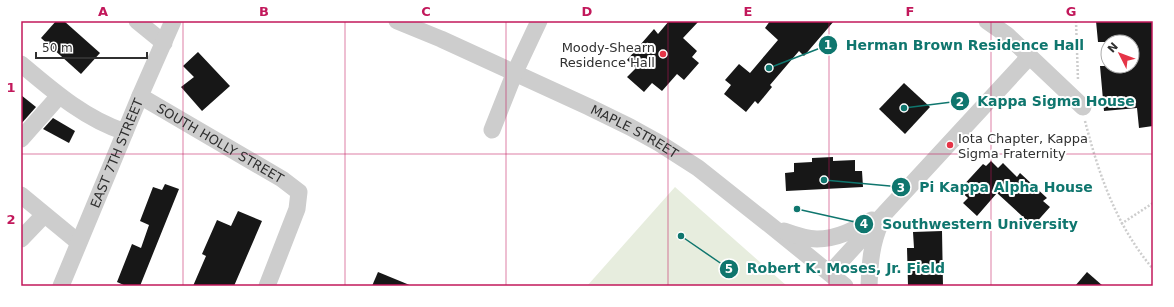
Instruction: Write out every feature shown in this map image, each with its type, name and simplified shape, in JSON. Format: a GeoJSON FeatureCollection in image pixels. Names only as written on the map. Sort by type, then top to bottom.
{"type":"FeatureCollection","features":[{"type":"Feature","properties":{"kind":"street"},"geometry":{"type":"LineString","coordinates":[[138,21],[164,43]]}},
{"type":"Feature","properties":{"kind":"street","name":"EAST 7TH STREET"},"geometry":{"type":"LineString","coordinates":[[61,286],[78,242],[173,21]]}},
{"type":"Feature","properties":{"kind":"street","name":"MAPLE STREET"},"geometry":{"type":"LineString","coordinates":[[398,21],[515,72],[630,127],[659,143],[698,168],[845,286]]}},
{"type":"Feature","properties":{"kind":"street"},"geometry":{"type":"LineString","coordinates":[[492,130],[515,72],[538,21]]}},
{"type":"Feature","properties":{"kind":"street"},"geometry":{"type":"LineString","coordinates":[[987,21],[1007,35],[1082,107]]}},
{"type":"Feature","properties":{"kind":"street"},"geometry":{"type":"LineString","coordinates":[[830,274],[1029,57]]}},
{"type":"Feature","properties":{"kind":"street"},"geometry":{"type":"LineString","coordinates":[[21,64],[66,102],[108,126],[125,132]]}},
{"type":"Feature","properties":{"kind":"street"},"geometry":{"type":"LineString","coordinates":[[21,139],[59,96]]}},
{"type":"Feature","properties":{"kind":"street","name":"SOUTH HOLLY STREET"},"geometry":{"type":"LineString","coordinates":[[140,96],[282,179],[299,192],[297,210],[267,286]]}},
{"type":"Feature","properties":{"kind":"street"},"geometry":{"type":"LineString","coordinates":[[21,194],[44,215],[78,242]]}},
{"type":"Feature","properties":{"kind":"street"},"geometry":{"type":"LineString","coordinates":[[775,229],[803,237],[818,239],[852,231],[885,213]]}},
{"type":"Feature","properties":{"kind":"street"},"geometry":{"type":"LineString","coordinates":[[869,286],[871,252],[876,231],[885,213]]}},
{"type":"Feature","properties":{"kind":"street"},"geometry":{"type":"LineString","coordinates":[[21,239],[44,215]]}},
{"type":"Feature","properties":{"kind":"path"},"geometry":{"type":"LineString","coordinates":[[1076,21],[1078,78],[1082,107],[1094,155],[1121,224],[1153,269]]}},
{"type":"Feature","properties":{"kind":"path"},"geometry":{"type":"LineString","coordinates":[[1121,224],[1153,202]]}},
{"type":"Feature","properties":{"kind":"green space"},"geometry":{"type":"Polygon","coordinates":[[[675,187],[787,286],[587,286],[675,187]]]}},
{"type":"Feature","properties":{"kind":"building"},"geometry":{"type":"Polygon","coordinates":[[[56,21],[64,21],[100,53],[81,74],[41,38],[56,21]]]}},
{"type":"Feature","properties":{"kind":"building","name":"Moody-Shearn Residence Hall"},"geometry":{"type":"Polygon","coordinates":[[[669,21],[699,21],[683,38],[697,51],[692,57],[699,63],[684,80],[677,74],[662,91],[652,83],[644,92],[627,77],[636,68],[627,60],[654,29],[658,34],[669,21]]]}},
{"type":"Feature","properties":{"kind":"building"},"geometry":{"type":"Polygon","coordinates":[[[770,21],[834,21],[804,56],[799,51],[770,85],[772,87],[758,104],[755,101],[746,112],[724,94],[731,85],[725,80],[739,64],[750,73],[778,40],[765,28],[770,21]]]}},
{"type":"Feature","properties":{"kind":"building"},"geometry":{"type":"Polygon","coordinates":[[[1096,21],[1153,21],[1153,126],[1139,128],[1137,108],[1104,111],[1101,74],[1140,74],[1140,34],[1100,34],[1100,42],[1098,42],[1096,21]]]}},
{"type":"Feature","properties":{"kind":"building"},"geometry":{"type":"Polygon","coordinates":[[[198,52],[230,86],[202,111],[181,87],[194,77],[183,66],[198,52]]]}},
{"type":"Feature","properties":{"kind":"building"},"geometry":{"type":"Polygon","coordinates":[[[904,83],[930,107],[905,134],[879,109],[904,83]]]}},
{"type":"Feature","properties":{"kind":"building"},"geometry":{"type":"Polygon","coordinates":[[[21,95],[36,107],[21,124],[21,95]]]}},
{"type":"Feature","properties":{"kind":"building"},"geometry":{"type":"Polygon","coordinates":[[[53,118],[75,131],[69,143],[43,129],[53,118]]]}},
{"type":"Feature","properties":{"kind":"building"},"geometry":{"type":"Polygon","coordinates":[[[833,157],[833,161],[855,160],[855,171],[862,171],[863,187],[786,191],[785,173],[794,172],[794,163],[812,162],[812,158],[833,157]]]}},
{"type":"Feature","properties":{"kind":"building"},"geometry":{"type":"Polygon","coordinates":[[[991,161],[998,168],[1003,163],[1017,177],[1020,173],[1047,198],[1043,201],[1050,207],[1033,226],[997,193],[977,216],[963,203],[968,198],[959,190],[983,164],[986,166],[991,161]]]}},
{"type":"Feature","properties":{"kind":"building"},"geometry":{"type":"Polygon","coordinates":[[[165,184],[179,189],[140,286],[126,286],[117,282],[132,244],[141,248],[149,225],[140,221],[153,187],[162,190],[165,184]]]}},
{"type":"Feature","properties":{"kind":"building"},"geometry":{"type":"Polygon","coordinates":[[[238,211],[262,221],[234,286],[193,286],[206,256],[202,254],[217,220],[231,226],[238,211]]]}},
{"type":"Feature","properties":{"kind":"building"},"geometry":{"type":"Polygon","coordinates":[[[942,231],[943,286],[908,285],[907,248],[914,248],[913,232],[942,231]]]}},
{"type":"Feature","properties":{"kind":"building"},"geometry":{"type":"Polygon","coordinates":[[[378,272],[412,286],[372,286],[378,272]]]}},
{"type":"Feature","properties":{"kind":"building"},"geometry":{"type":"Polygon","coordinates":[[[1087,272],[1103,286],[1075,286],[1087,272]]]}},
{"type":"Feature","properties":{"kind":"place","name":"Moody-Shearn Residence Hall"},"geometry":{"type":"Point","coordinates":[663,54]}},
{"type":"Feature","properties":{"kind":"place","name":"Herman Brown Residence Hall"},"geometry":{"type":"Point","coordinates":[769,68]}},
{"type":"Feature","properties":{"kind":"place","name":"Kappa Sigma House"},"geometry":{"type":"Point","coordinates":[904,108]}},
{"type":"Feature","properties":{"kind":"place","name":"Iota Chapter, Kappa Sigma Fraternity"},"geometry":{"type":"Point","coordinates":[950,145]}},
{"type":"Feature","properties":{"kind":"place","name":"Pi Kappa Alpha House"},"geometry":{"type":"Point","coordinates":[824,180]}},
{"type":"Feature","properties":{"kind":"place","name":"Southwestern University"},"geometry":{"type":"Point","coordinates":[797,209]}},
{"type":"Feature","properties":{"kind":"place","name":"Robert K. Moses, Jr. Field"},"geometry":{"type":"Point","coordinates":[681,236]}}]}
